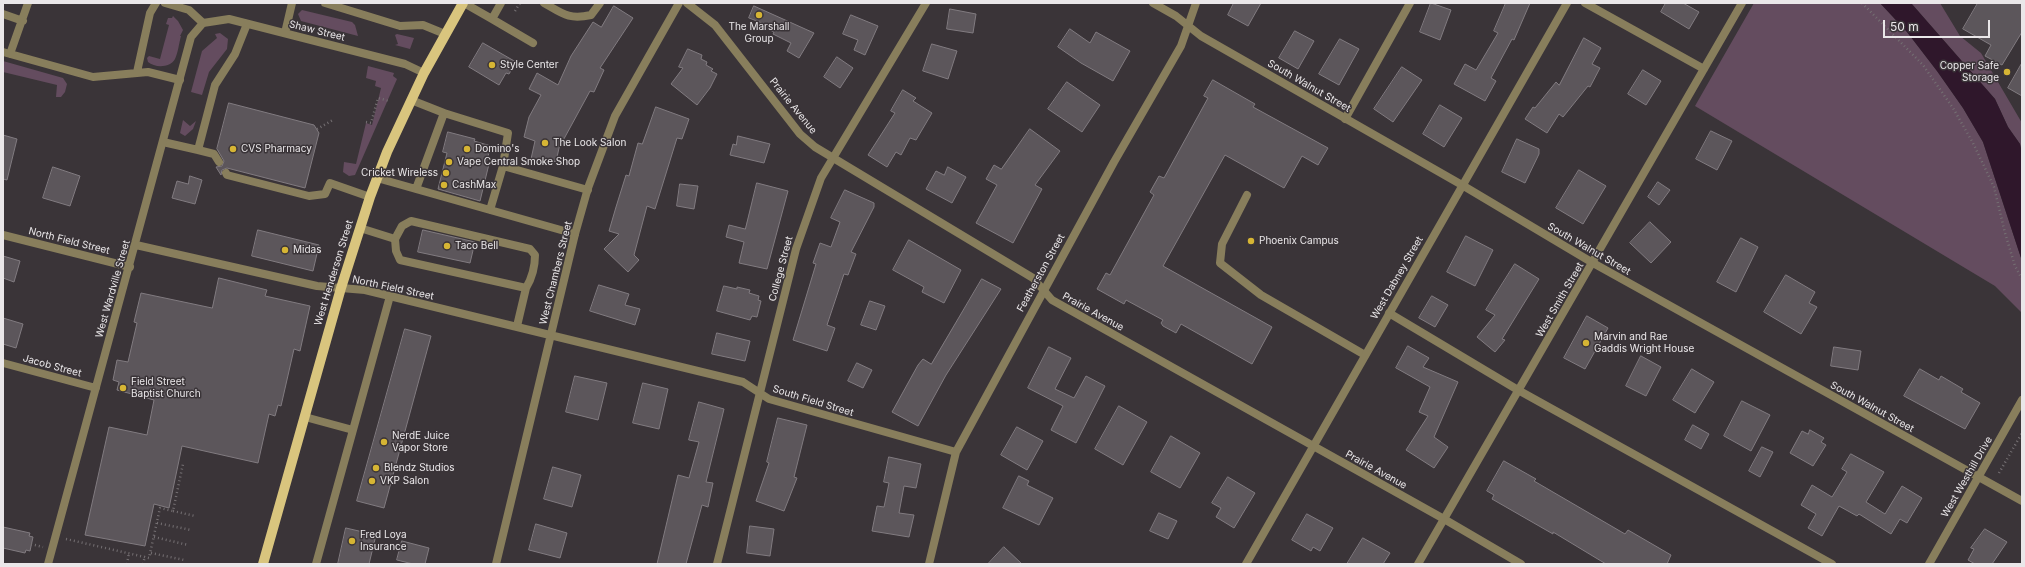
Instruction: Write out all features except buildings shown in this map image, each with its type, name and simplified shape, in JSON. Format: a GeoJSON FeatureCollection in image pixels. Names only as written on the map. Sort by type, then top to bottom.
{"type":"FeatureCollection","features":[{"type":"Feature","properties":{"kind":"main road","name":"West Henderson Street"},"geometry":{"type":"LineString","coordinates":[[263,564],[341,288],[370,196],[424,72],[464,3]]}},
{"type":"Feature","properties":{"kind":"street"},"geometry":{"type":"LineString","coordinates":[[28,3],[23,21],[6,53],[93,77],[148,72],[180,80]]}},
{"type":"Feature","properties":{"kind":"street"},"geometry":{"type":"LineString","coordinates":[[137,72],[140,49],[150,13],[156,3]]}},
{"type":"Feature","properties":{"kind":"street"},"geometry":{"type":"LineString","coordinates":[[165,3],[189,10],[203,24]]}},
{"type":"Feature","properties":{"kind":"street"},"geometry":{"type":"LineString","coordinates":[[285,33],[292,3]]}},
{"type":"Feature","properties":{"kind":"street"},"geometry":{"type":"LineString","coordinates":[[325,3],[343,6],[400,26],[423,25],[445,34]]}},
{"type":"Feature","properties":{"kind":"street"},"geometry":{"type":"LineString","coordinates":[[464,3],[533,43]]}},
{"type":"Feature","properties":{"kind":"street"},"geometry":{"type":"LineString","coordinates":[[492,19],[501,3]]}},
{"type":"Feature","properties":{"kind":"street"},"geometry":{"type":"LineString","coordinates":[[544,3],[568,17],[580,17],[591,15],[600,3]]}},
{"type":"Feature","properties":{"kind":"street","name":"West Chambers Street"},"geometry":{"type":"LineString","coordinates":[[496,564],[575,234],[588,190],[615,116],[679,3]]}},
{"type":"Feature","properties":{"kind":"street","name":"Prairie Avenue"},"geometry":{"type":"LineString","coordinates":[[687,3],[715,26],[800,134],[814,147],[1033,278],[1052,300],[1444,519],[1521,564]]}},
{"type":"Feature","properties":{"kind":"street","name":"College Street"},"geometry":{"type":"LineString","coordinates":[[717,564],[758,392],[800,237],[813,198],[821,178],[926,3]]}},
{"type":"Feature","properties":{"kind":"street","name":"South Walnut Street"},"geometry":{"type":"LineString","coordinates":[[1153,3],[1176,16],[1201,36],[1462,185],[1593,263],[2022,501]]}},
{"type":"Feature","properties":{"kind":"street","name":"Featherston Street"},"geometry":{"type":"LineString","coordinates":[[929,564],[956,452],[1043,289],[1114,162],[1182,46],[1196,3]]}},
{"type":"Feature","properties":{"kind":"street"},"geometry":{"type":"LineString","coordinates":[[1345,119],[1410,3]]}},
{"type":"Feature","properties":{"kind":"street","name":"West Dabney Street"},"geometry":{"type":"LineString","coordinates":[[1246,564],[1566,3]]}},
{"type":"Feature","properties":{"kind":"street"},"geometry":{"type":"LineString","coordinates":[[1585,3],[1704,69]]}},
{"type":"Feature","properties":{"kind":"street","name":"West Smith Street"},"geometry":{"type":"LineString","coordinates":[[1418,564],[1742,3]]}},
{"type":"Feature","properties":{"kind":"street"},"geometry":{"type":"LineString","coordinates":[[3,14],[23,21]]}},
{"type":"Feature","properties":{"kind":"street","name":"Shaw Street"},"geometry":{"type":"LineString","coordinates":[[203,24],[229,19],[406,64],[424,72]]}},
{"type":"Feature","properties":{"kind":"street","name":"West Wardville Street"},"geometry":{"type":"LineString","coordinates":[[48,564],[136,245],[191,37],[203,24]]}},
{"type":"Feature","properties":{"kind":"street"},"geometry":{"type":"LineString","coordinates":[[198,150],[215,86],[235,54],[246,24]]}},
{"type":"Feature","properties":{"kind":"street"},"geometry":{"type":"LineString","coordinates":[[411,100],[444,113],[508,134],[503,166],[490,210]]}},
{"type":"Feature","properties":{"kind":"street"},"geometry":{"type":"LineString","coordinates":[[416,189],[444,113]]}},
{"type":"Feature","properties":{"kind":"street"},"geometry":{"type":"LineString","coordinates":[[163,142],[214,154],[219,162]]}},
{"type":"Feature","properties":{"kind":"street"},"geometry":{"type":"LineString","coordinates":[[503,166],[588,190]]}},
{"type":"Feature","properties":{"kind":"street"},"geometry":{"type":"LineString","coordinates":[[226,173],[227,175],[309,196],[325,194],[330,183],[370,196]]}},
{"type":"Feature","properties":{"kind":"street"},"geometry":{"type":"LineString","coordinates":[[377,178],[575,234]]}},
{"type":"Feature","properties":{"kind":"street"},"geometry":{"type":"LineString","coordinates":[[1247,195],[1222,244],[1220,263],[1262,295],[1365,355]]}},
{"type":"Feature","properties":{"kind":"street"},"geometry":{"type":"LineString","coordinates":[[517,326],[526,288],[535,262],[535,255],[530,249],[410,221],[402,226],[394,239],[396,251],[400,260],[526,288]]}},
{"type":"Feature","properties":{"kind":"street"},"geometry":{"type":"LineString","coordinates":[[360,228],[394,239]]}},
{"type":"Feature","properties":{"kind":"street","name":"North Field Street"},"geometry":{"type":"LineString","coordinates":[[3,235],[130,267]]}},
{"type":"Feature","properties":{"kind":"street","name":"North Field Street"},"geometry":{"type":"LineString","coordinates":[[136,245],[317,286],[365,290],[552,334]]}},
{"type":"Feature","properties":{"kind":"street"},"geometry":{"type":"LineString","coordinates":[[316,564],[390,296]]}},
{"type":"Feature","properties":{"kind":"street"},"geometry":{"type":"LineString","coordinates":[[1389,313],[1518,390],[1832,564]]}},
{"type":"Feature","properties":{"kind":"street","name":"South Field Street"},"geometry":{"type":"LineString","coordinates":[[552,334],[743,382],[769,399],[956,452]]}},
{"type":"Feature","properties":{"kind":"street","name":"Jacob Street"},"geometry":{"type":"LineString","coordinates":[[3,364],[96,388]]}},
{"type":"Feature","properties":{"kind":"street","name":"West Westhill Drive"},"geometry":{"type":"LineString","coordinates":[[1929,564],[2022,400]]}},
{"type":"Feature","properties":{"kind":"street"},"geometry":{"type":"LineString","coordinates":[[305,417],[353,430]]}},
{"type":"Feature","properties":{"kind":"path"},"geometry":{"type":"LineString","coordinates":[[515,11],[520,3]]}},
{"type":"Feature","properties":{"kind":"path"},"geometry":{"type":"LineString","coordinates":[[1862,3],[1923,65],[1953,108],[1973,143],[1994,188],[2015,266],[2022,280]]}},
{"type":"Feature","properties":{"kind":"path"},"geometry":{"type":"LineString","coordinates":[[366,122],[371,123],[378,98],[389,100]]}},
{"type":"Feature","properties":{"kind":"path"},"geometry":{"type":"LineString","coordinates":[[317,129],[333,120]]}},
{"type":"Feature","properties":{"kind":"path"},"geometry":{"type":"LineString","coordinates":[[1999,473],[2022,433]]}},
{"type":"Feature","properties":{"kind":"path"},"geometry":{"type":"LineString","coordinates":[[173,511],[184,464]]}},
{"type":"Feature","properties":{"kind":"path"},"geometry":{"type":"LineString","coordinates":[[55,536],[149,558],[160,508],[195,516]]}},
{"type":"Feature","properties":{"kind":"path"},"geometry":{"type":"LineString","coordinates":[[157,522],[191,530]]}},
{"type":"Feature","properties":{"kind":"path"},"geometry":{"type":"LineString","coordinates":[[154,537],[188,545]]}},
{"type":"Feature","properties":{"kind":"path"},"geometry":{"type":"LineString","coordinates":[[127,564],[129,553]]}},
{"type":"Feature","properties":{"kind":"path"},"geometry":{"type":"LineString","coordinates":[[150,553],[184,560]]}},
{"type":"Feature","properties":{"kind":"path"},"geometry":{"type":"LineString","coordinates":[[143,564],[145,556]]}},
{"type":"Feature","properties":{"kind":"shaded area"},"geometry":{"type":"Polygon","coordinates":[[[1754,3],[1880,3],[1907,32],[1963,108],[1983,142],[2022,261],[2022,313],[1995,286],[1695,106],[1754,3]]]}},
{"type":"Feature","properties":{"kind":"shaded area"},"geometry":{"type":"Polygon","coordinates":[[[1880,3],[1911,3],[1995,99],[2008,127],[2020,144],[2022,153],[2022,261],[1983,142],[1963,108],[1937,71],[1907,32],[1880,3]]]}},
{"type":"Feature","properties":{"kind":"shaded area"},"geometry":{"type":"Polygon","coordinates":[[[1911,3],[1940,3],[1960,36],[1981,53],[2022,123],[2022,153],[2020,144],[2008,127],[1995,99],[1911,3]]]}},
{"type":"Feature","properties":{"kind":"shaded area"},"geometry":{"type":"Polygon","coordinates":[[[302,10],[352,22],[355,25],[358,36],[301,21],[298,14],[302,10]]]}},
{"type":"Feature","properties":{"kind":"shaded area"},"geometry":{"type":"Polygon","coordinates":[[[173,16],[183,30],[180,36],[178,51],[175,59],[170,64],[162,66],[151,64],[148,62],[147,58],[149,56],[160,59],[169,25],[166,24],[168,18],[172,18],[173,16]]]}},
{"type":"Feature","properties":{"kind":"shaded area"},"geometry":{"type":"Polygon","coordinates":[[[220,33],[228,39],[227,49],[209,72],[202,95],[191,92],[202,51],[217,38],[215,34],[220,33]]]}},
{"type":"Feature","properties":{"kind":"shaded area"},"geometry":{"type":"Polygon","coordinates":[[[397,34],[414,38],[410,49],[395,45],[398,44],[395,35],[397,34]]]}},
{"type":"Feature","properties":{"kind":"shaded area"},"geometry":{"type":"Polygon","coordinates":[[[3,61],[63,78],[67,84],[65,92],[61,97],[56,97],[57,85],[3,72],[3,61]]]}},
{"type":"Feature","properties":{"kind":"shaded area"},"geometry":{"type":"Polygon","coordinates":[[[368,66],[394,73],[393,76],[397,79],[355,175],[349,176],[343,172],[344,162],[356,164],[366,123],[372,125],[381,88],[375,86],[376,81],[366,78],[368,66]]]}},
{"type":"Feature","properties":{"kind":"shaded area"},"geometry":{"type":"Polygon","coordinates":[[[183,120],[190,126],[196,121],[193,129],[185,136],[180,133],[183,120]]]}},
{"type":"Feature","properties":{"kind":"place","name":"The Marshall Group"},"geometry":{"type":"Point","coordinates":[759,15]}},
{"type":"Feature","properties":{"kind":"place","name":"Style Center"},"geometry":{"type":"Point","coordinates":[492,65]}},
{"type":"Feature","properties":{"kind":"place","name":"Copper Safe Storage"},"geometry":{"type":"Point","coordinates":[2007,72]}},
{"type":"Feature","properties":{"kind":"place","name":"The Look Salon"},"geometry":{"type":"Point","coordinates":[545,143]}},
{"type":"Feature","properties":{"kind":"place","name":"CVS Pharmacy"},"geometry":{"type":"Point","coordinates":[233,149]}},
{"type":"Feature","properties":{"kind":"place","name":"Domino's"},"geometry":{"type":"Point","coordinates":[467,149]}},
{"type":"Feature","properties":{"kind":"place","name":"Vape Central Smoke Shop"},"geometry":{"type":"Point","coordinates":[449,162]}},
{"type":"Feature","properties":{"kind":"place","name":"Cricket Wireless"},"geometry":{"type":"Point","coordinates":[446,173]}},
{"type":"Feature","properties":{"kind":"place","name":"CashMax"},"geometry":{"type":"Point","coordinates":[444,185]}},
{"type":"Feature","properties":{"kind":"place","name":"Phoenix Campus"},"geometry":{"type":"Point","coordinates":[1251,241]}},
{"type":"Feature","properties":{"kind":"place","name":"Taco Bell"},"geometry":{"type":"Point","coordinates":[447,246]}},
{"type":"Feature","properties":{"kind":"place","name":"Midas"},"geometry":{"type":"Point","coordinates":[285,250]}},
{"type":"Feature","properties":{"kind":"place","name":"Marvin and Rae Gaddis Wright House"},"geometry":{"type":"Point","coordinates":[1586,343]}},
{"type":"Feature","properties":{"kind":"place","name":"Field Street Baptist Church"},"geometry":{"type":"Point","coordinates":[123,388]}},
{"type":"Feature","properties":{"kind":"place","name":"NerdE Juice Vapor Store"},"geometry":{"type":"Point","coordinates":[384,442]}},
{"type":"Feature","properties":{"kind":"place","name":"Blendz Studios"},"geometry":{"type":"Point","coordinates":[376,468]}},
{"type":"Feature","properties":{"kind":"place","name":"VKP Salon"},"geometry":{"type":"Point","coordinates":[372,481]}},
{"type":"Feature","properties":{"kind":"place","name":"Fred Loya Insurance"},"geometry":{"type":"Point","coordinates":[352,541]}}]}
